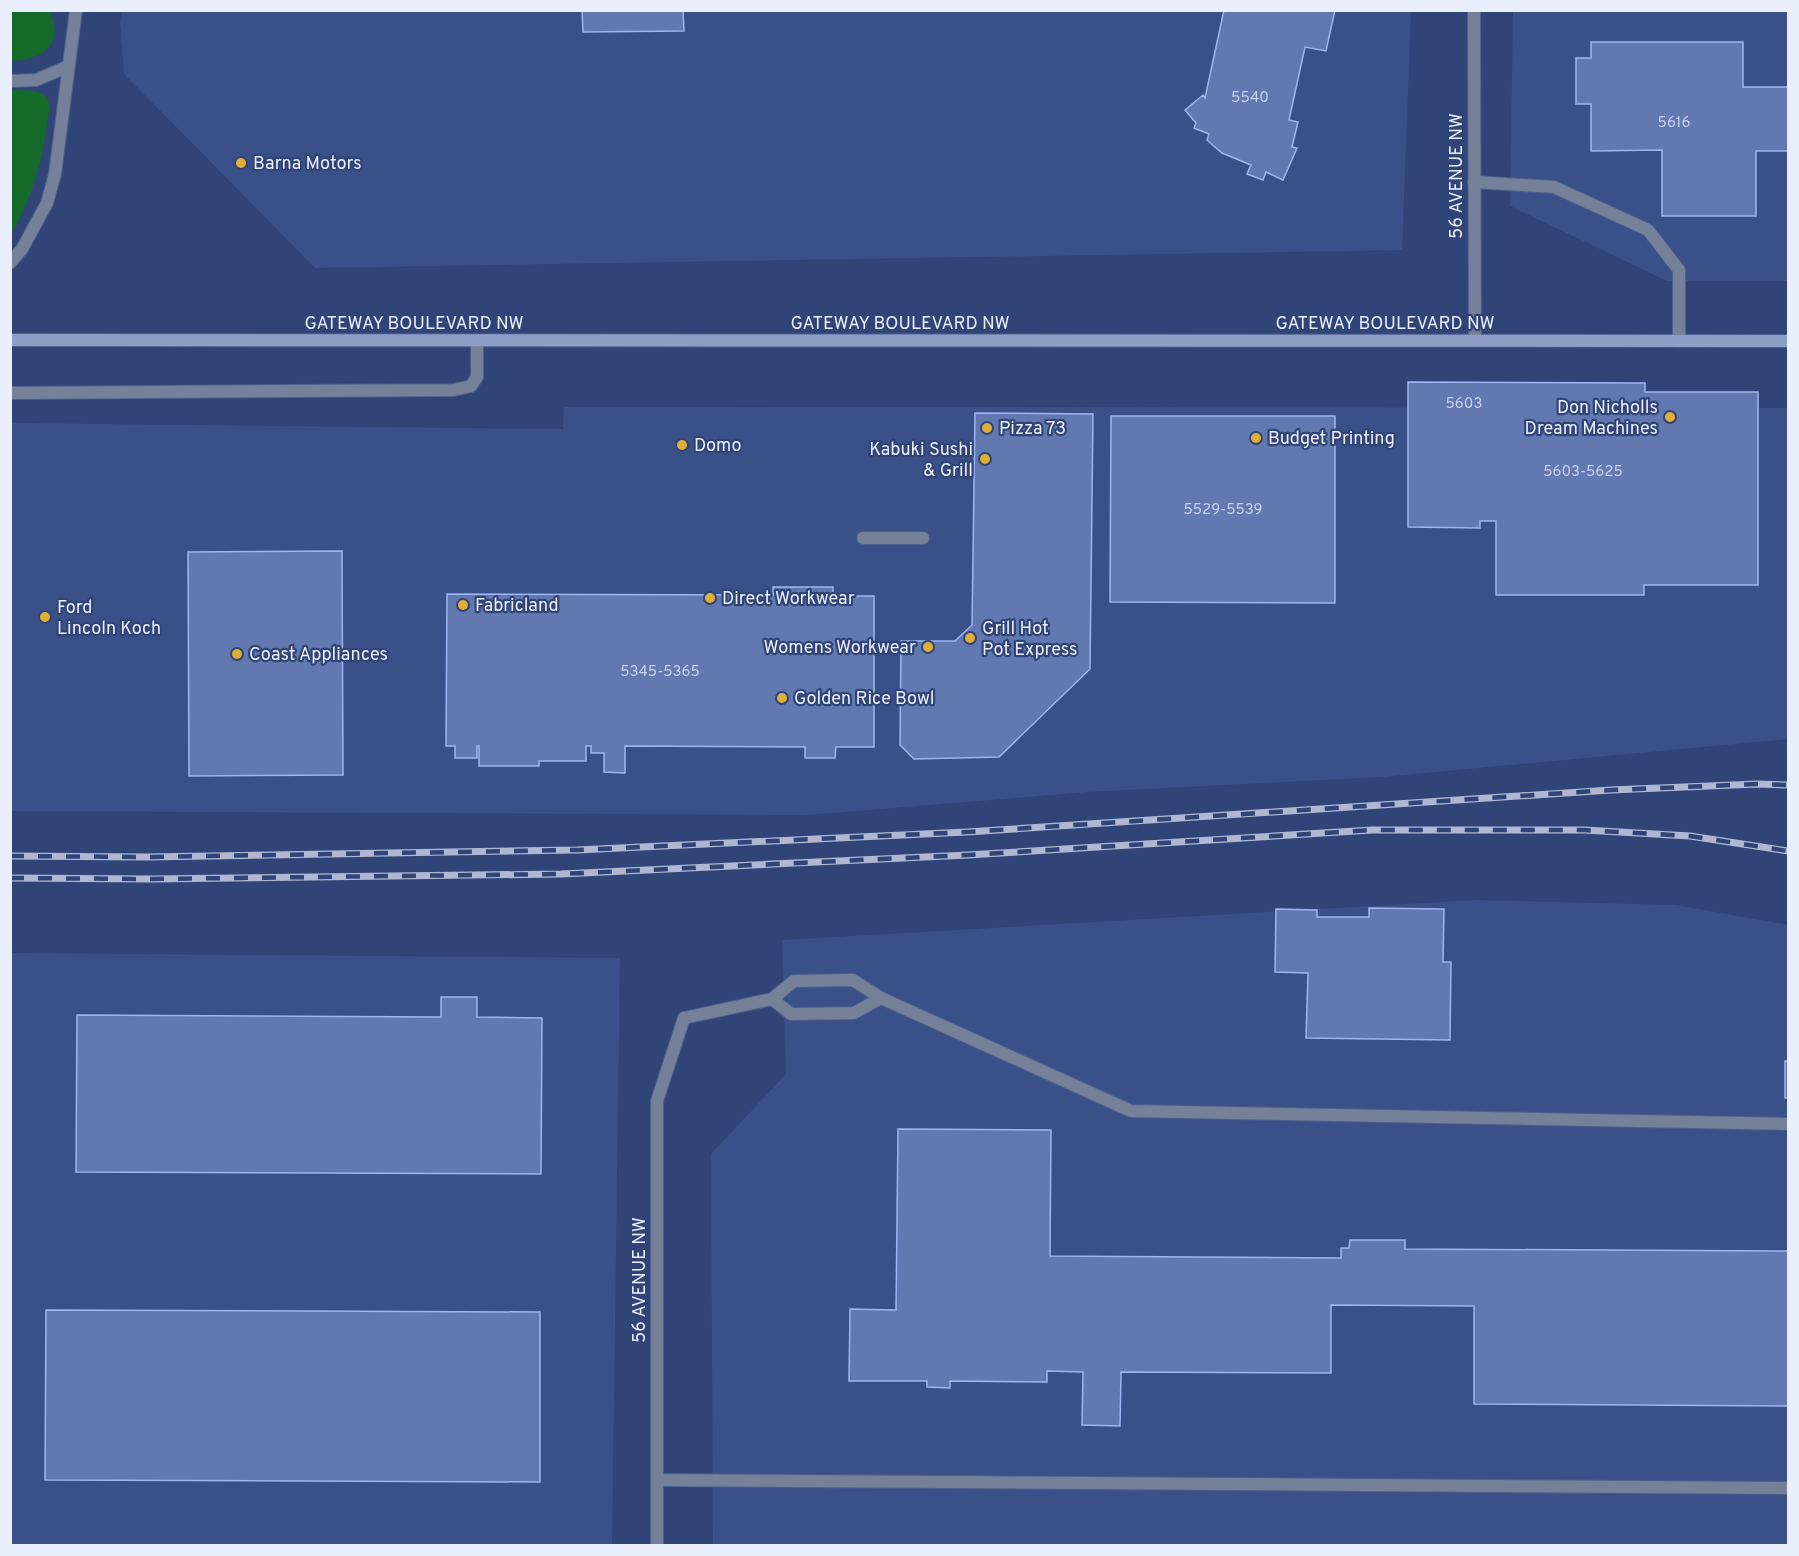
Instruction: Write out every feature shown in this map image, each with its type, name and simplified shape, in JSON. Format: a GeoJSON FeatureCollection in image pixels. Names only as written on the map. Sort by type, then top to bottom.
{"type":"FeatureCollection","features":[{"type":"Feature","properties":{"kind":"main road","name":"GATEWAY BOULEVARD NW"},"geometry":{"type":"LineString","coordinates":[[10,340],[1788,341]]}},
{"type":"Feature","properties":{"kind":"street","name":"56 AVENUE NW"},"geometry":{"type":"LineString","coordinates":[[1474,10],[1475,340]]}},
{"type":"Feature","properties":{"kind":"street"},"geometry":{"type":"LineString","coordinates":[[10,262],[22,249],[47,203],[55,174],[61,144],[75,11]]}},
{"type":"Feature","properties":{"kind":"street"},"geometry":{"type":"LineString","coordinates":[[10,81],[36,80],[69,66]]}},
{"type":"Feature","properties":{"kind":"street"},"geometry":{"type":"LineString","coordinates":[[1474,182],[1554,187],[1648,230],[1679,270],[1679,341]]}},
{"type":"Feature","properties":{"kind":"street"},"geometry":{"type":"LineString","coordinates":[[10,393],[454,390],[471,386],[477,377],[477,341]]}},
{"type":"Feature","properties":{"kind":"street"},"geometry":{"type":"LineString","coordinates":[[863,538],[923,538]]}},
{"type":"Feature","properties":{"kind":"street"},"geometry":{"type":"LineString","coordinates":[[881,998],[854,1013],[790,1014],[772,999],[794,981],[853,980],[881,998],[1131,1111],[1788,1124]]}},
{"type":"Feature","properties":{"kind":"street","name":"56 AVENUE NW"},"geometry":{"type":"LineString","coordinates":[[657,1545],[657,1101],[684,1018],[772,999]]}},
{"type":"Feature","properties":{"kind":"street"},"geometry":{"type":"LineString","coordinates":[[657,1480],[1788,1488]]}},
{"type":"Feature","properties":{"kind":"shaded area"},"geometry":{"type":"Polygon","coordinates":[[[122,10],[1411,11],[1402,250],[315,268],[124,74],[120,21],[122,10]]]}},
{"type":"Feature","properties":{"kind":"shaded area"},"geometry":{"type":"Polygon","coordinates":[[[1513,11],[1788,11],[1788,281],[1667,281],[1510,206],[1513,11]]]}},
{"type":"Feature","properties":{"kind":"shaded area"},"geometry":{"type":"Polygon","coordinates":[[[564,407],[1788,408],[1788,739],[1382,777],[1088,792],[807,815],[11,811],[11,423],[563,429],[564,407]]]}},
{"type":"Feature","properties":{"kind":"shaded area"},"geometry":{"type":"Polygon","coordinates":[[[1476,900],[1676,905],[1788,925],[1788,1545],[713,1545],[711,1154],[786,1074],[782,940],[1476,900]]]}},
{"type":"Feature","properties":{"kind":"shaded area"},"geometry":{"type":"Polygon","coordinates":[[[11,953],[620,958],[612,1545],[11,1546],[11,953]]]}},
{"type":"Feature","properties":{"kind":"green space"},"geometry":{"type":"Polygon","coordinates":[[[10,11],[50,11],[55,33],[48,48],[32,58],[11,61],[10,11]]]}},
{"type":"Feature","properties":{"kind":"green space"},"geometry":{"type":"Polygon","coordinates":[[[11,90],[30,90],[43,94],[48,100],[49,114],[35,181],[11,234],[11,90]]]}},
{"type":"Feature","properties":{"kind":"building"},"geometry":{"type":"Polygon","coordinates":[[[582,10],[683,10],[684,31],[583,32],[582,10]]]}},
{"type":"Feature","properties":{"kind":"building"},"geometry":{"type":"Polygon","coordinates":[[[1224,10],[1335,10],[1326,51],[1305,47],[1289,120],[1298,122],[1292,147],[1297,148],[1283,180],[1266,172],[1263,180],[1247,174],[1251,165],[1222,153],[1207,140],[1209,134],[1194,128],[1196,123],[1185,110],[1203,95],[1205,98],[1224,10]]]}},
{"type":"Feature","properties":{"kind":"building"},"geometry":{"type":"Polygon","coordinates":[[[1591,42],[1743,42],[1743,87],[1788,87],[1788,151],[1756,151],[1756,216],[1662,216],[1662,150],[1591,151],[1591,104],[1576,104],[1576,58],[1591,58],[1591,42]]]}},
{"type":"Feature","properties":{"kind":"building"},"geometry":{"type":"Polygon","coordinates":[[[1408,382],[1645,383],[1645,392],[1758,392],[1758,585],[1644,585],[1644,595],[1496,595],[1496,521],[1480,521],[1480,528],[1408,527],[1408,382]]]}},
{"type":"Feature","properties":{"kind":"building"},"geometry":{"type":"Polygon","coordinates":[[[975,413],[1093,414],[1090,669],[999,757],[914,759],[900,745],[901,641],[955,641],[972,625],[975,413]]]}},
{"type":"Feature","properties":{"kind":"building"},"geometry":{"type":"Polygon","coordinates":[[[1111,416],[1335,416],[1335,603],[1110,602],[1111,416]]]}},
{"type":"Feature","properties":{"kind":"building"},"geometry":{"type":"Polygon","coordinates":[[[342,551],[343,775],[189,776],[188,552],[342,551]]]}},
{"type":"Feature","properties":{"kind":"building"},"geometry":{"type":"Polygon","coordinates":[[[773,587],[833,587],[833,596],[874,596],[874,747],[836,747],[835,758],[805,758],[805,747],[625,746],[625,773],[604,772],[604,753],[591,753],[591,746],[586,746],[586,761],[539,761],[539,766],[479,766],[479,746],[477,746],[477,758],[455,758],[455,746],[446,746],[447,594],[773,595],[773,587]]]}},
{"type":"Feature","properties":{"kind":"building"},"geometry":{"type":"Polygon","coordinates":[[[1369,908],[1444,909],[1443,962],[1451,962],[1450,1040],[1306,1038],[1308,973],[1275,972],[1276,909],[1317,910],[1317,917],[1369,917],[1369,908]]]}},
{"type":"Feature","properties":{"kind":"building"},"geometry":{"type":"Polygon","coordinates":[[[441,997],[477,997],[477,1017],[542,1018],[541,1174],[76,1172],[77,1015],[441,1017],[441,997]]]}},
{"type":"Feature","properties":{"kind":"building"},"geometry":{"type":"Polygon","coordinates":[[[1785,1061],[1788,1061],[1788,1098],[1785,1098],[1785,1061]]]}},
{"type":"Feature","properties":{"kind":"building"},"geometry":{"type":"Polygon","coordinates":[[[898,1129],[1051,1130],[1050,1256],[1341,1258],[1341,1248],[1349,1248],[1350,1240],[1405,1240],[1405,1249],[1788,1251],[1788,1406],[1474,1404],[1474,1306],[1331,1305],[1331,1373],[1121,1372],[1120,1426],[1082,1425],[1083,1372],[1047,1371],[1047,1382],[950,1381],[950,1388],[927,1387],[927,1381],[849,1381],[850,1309],[896,1310],[898,1129]]]}},
{"type":"Feature","properties":{"kind":"building"},"geometry":{"type":"Polygon","coordinates":[[[46,1310],[540,1312],[540,1482],[45,1480],[46,1310]]]}},
{"type":"Feature","properties":{"kind":"railway"},"geometry":{"type":"LineString","coordinates":[[10,856],[147,857],[577,850],[967,832],[1611,790],[1757,784],[1788,785]]}},
{"type":"Feature","properties":{"kind":"railway"},"geometry":{"type":"LineString","coordinates":[[10,878],[150,879],[561,874],[968,855],[1372,830],[1584,830],[1690,836],[1788,851]]}},
{"type":"Feature","properties":{"kind":"place","name":"Barna Motors"},"geometry":{"type":"Point","coordinates":[241,163]}},
{"type":"Feature","properties":{"kind":"place","name":"Don Nicholls Dream Machines"},"geometry":{"type":"Point","coordinates":[1670,417]}},
{"type":"Feature","properties":{"kind":"place","name":"Pizza 73"},"geometry":{"type":"Point","coordinates":[987,428]}},
{"type":"Feature","properties":{"kind":"place","name":"Budget Printing"},"geometry":{"type":"Point","coordinates":[1256,438]}},
{"type":"Feature","properties":{"kind":"place","name":"Domo"},"geometry":{"type":"Point","coordinates":[682,445]}},
{"type":"Feature","properties":{"kind":"place","name":"Kabuki Sushi & Grill"},"geometry":{"type":"Point","coordinates":[985,459]}},
{"type":"Feature","properties":{"kind":"place","name":"Direct Workwear"},"geometry":{"type":"Point","coordinates":[710,598]}},
{"type":"Feature","properties":{"kind":"place","name":"Fabricland"},"geometry":{"type":"Point","coordinates":[463,605]}},
{"type":"Feature","properties":{"kind":"place","name":"Ford Lincoln Koch"},"geometry":{"type":"Point","coordinates":[45,617]}},
{"type":"Feature","properties":{"kind":"place","name":"Grill Hot Pot Express"},"geometry":{"type":"Point","coordinates":[970,638]}},
{"type":"Feature","properties":{"kind":"place","name":"Womens Workwear"},"geometry":{"type":"Point","coordinates":[928,647]}},
{"type":"Feature","properties":{"kind":"place","name":"Coast Appliances"},"geometry":{"type":"Point","coordinates":[237,654]}},
{"type":"Feature","properties":{"kind":"place","name":"Golden Rice Bowl"},"geometry":{"type":"Point","coordinates":[782,698]}}]}
